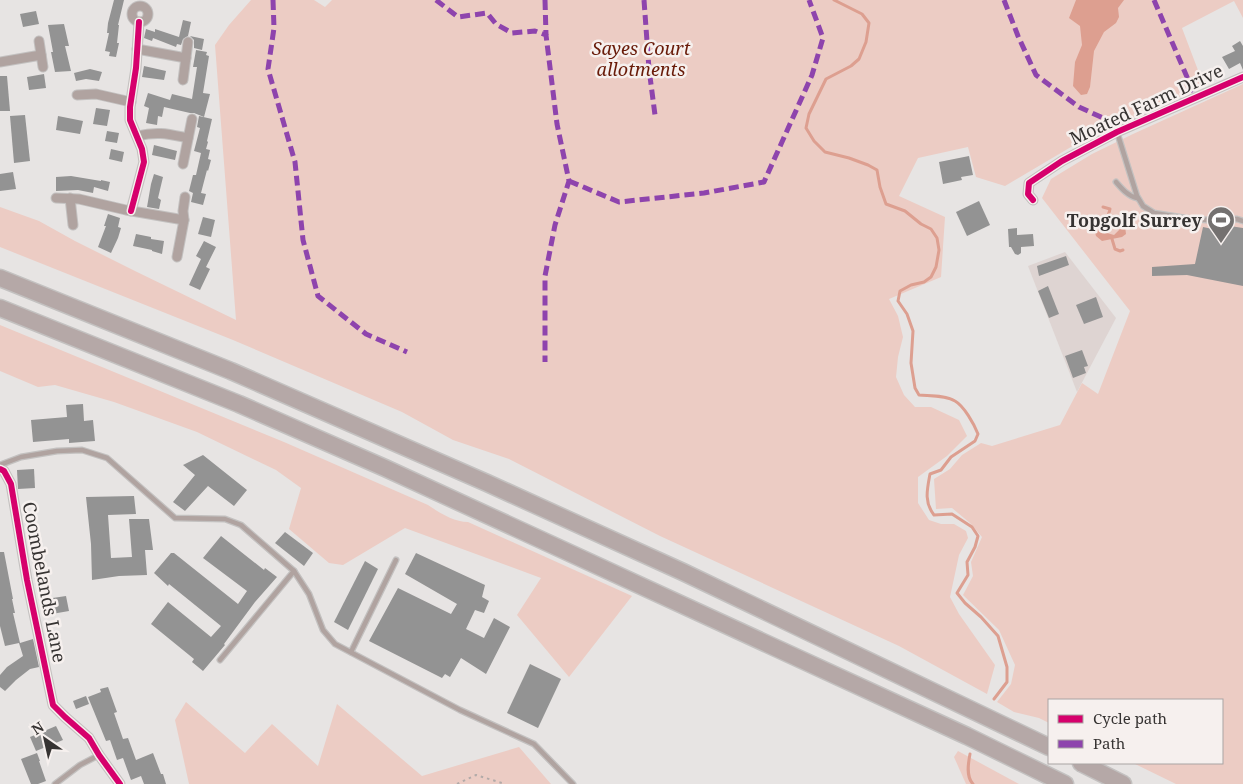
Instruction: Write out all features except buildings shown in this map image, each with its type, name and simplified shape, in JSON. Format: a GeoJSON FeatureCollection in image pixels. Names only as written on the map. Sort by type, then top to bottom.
{"type":"FeatureCollection","features":[{"type":"Feature","properties":{"kind":"highway"},"geometry":{"type":"LineString","coordinates":[[0,278],[231,371],[486,483],[683,572],[1048,746]]}},
{"type":"Feature","properties":{"kind":"highway"},"geometry":{"type":"LineString","coordinates":[[0,308],[239,404],[385,468],[989,746],[1065,784]]}},
{"type":"Feature","properties":{"kind":"highway"},"geometry":{"type":"LineString","coordinates":[[1083,764],[1123,784]]}},
{"type":"Feature","properties":{"kind":"street"},"geometry":{"type":"LineString","coordinates":[[131,210],[144,162],[142,149],[130,120],[139,22],[146,19],[148,15],[146,8],[139,3]]}},
{"type":"Feature","properties":{"kind":"street"},"geometry":{"type":"LineString","coordinates":[[39,41],[43,67]]}},
{"type":"Feature","properties":{"kind":"street"},"geometry":{"type":"LineString","coordinates":[[183,80],[188,42]]}},
{"type":"Feature","properties":{"kind":"street"},"geometry":{"type":"LineString","coordinates":[[137,49],[186,58]]}},
{"type":"Feature","properties":{"kind":"street"},"geometry":{"type":"LineString","coordinates":[[0,62],[41,55]]}},
{"type":"Feature","properties":{"kind":"street","name":"Moated Farm Drive"},"geometry":{"type":"LineString","coordinates":[[1032,200],[1028,194],[1029,183],[1062,162],[1117,132],[1243,77]]}},
{"type":"Feature","properties":{"kind":"street"},"geometry":{"type":"LineString","coordinates":[[77,95],[96,94],[131,102]]}},
{"type":"Feature","properties":{"kind":"street"},"geometry":{"type":"LineString","coordinates":[[182,164],[192,120]]}},
{"type":"Feature","properties":{"kind":"street"},"geometry":{"type":"LineString","coordinates":[[137,136],[161,132],[188,138]]}},
{"type":"Feature","properties":{"kind":"street"},"geometry":{"type":"LineString","coordinates":[[177,257],[184,220],[185,197]]}},
{"type":"Feature","properties":{"kind":"street"},"geometry":{"type":"LineString","coordinates":[[56,198],[79,199],[184,220]]}},
{"type":"Feature","properties":{"kind":"street"},"geometry":{"type":"LineString","coordinates":[[70,198],[73,225]]}},
{"type":"Feature","properties":{"kind":"street","name":"Coombelands Lane"},"geometry":{"type":"LineString","coordinates":[[0,469],[4,471],[11,484],[27,580],[53,705],[89,738],[99,755]]}},
{"type":"Feature","properties":{"kind":"street"},"geometry":{"type":"LineString","coordinates":[[99,755],[120,784]]}},
{"type":"Feature","properties":{"kind":"lane"},"geometry":{"type":"LineString","coordinates":[[1117,132],[1137,198],[1143,206],[1154,213],[1206,220],[1243,221]]}},
{"type":"Feature","properties":{"kind":"lane"},"geometry":{"type":"LineString","coordinates":[[1116,182],[1127,194],[1137,198]]}},
{"type":"Feature","properties":{"kind":"lane"},"geometry":{"type":"LineString","coordinates":[[0,465],[22,457],[57,451],[82,450],[107,458],[175,518],[225,519],[240,524],[294,571],[309,594],[323,630],[335,644],[460,710],[534,744],[573,784]]}},
{"type":"Feature","properties":{"kind":"lane"},"geometry":{"type":"LineString","coordinates":[[350,652],[396,560]]}},
{"type":"Feature","properties":{"kind":"lane"},"geometry":{"type":"LineString","coordinates":[[220,660],[294,571]]}},
{"type":"Feature","properties":{"kind":"lane"},"geometry":{"type":"LineString","coordinates":[[54,784],[80,765],[99,755]]}},
{"type":"Feature","properties":{"kind":"path"},"geometry":{"type":"LineString","coordinates":[[457,784],[476,775],[505,784]]}},
{"type":"Feature","properties":{"kind":"shaded area"},"geometry":{"type":"Polygon","coordinates":[[[1076,0],[1124,0],[1118,8],[1119,17],[1116,23],[1104,32],[1094,51],[1090,87],[1087,94],[1081,95],[1073,86],[1075,62],[1082,45],[1080,26],[1069,18],[1076,0]]]}},
{"type":"Feature","properties":{"kind":"shaded area"},"geometry":{"type":"Polygon","coordinates":[[[1125,223],[1126,234],[1122,237],[1102,241],[1096,236],[1095,232],[1099,229],[1114,235],[1120,229],[1121,224],[1125,223]]]}},
{"type":"Feature","properties":{"kind":"shaded area"},"geometry":{"type":"Polygon","coordinates":[[[1065,252],[1116,318],[1077,392],[1028,266],[1065,252]]]}},
{"type":"Feature","properties":{"kind":"green space","name":"Sayes Court allotments"},"geometry":{"type":"Polygon","coordinates":[[[251,0],[314,0],[325,7],[332,0],[1243,0],[1243,18],[1234,1],[1182,28],[1204,86],[1076,144],[1005,186],[976,177],[968,147],[918,158],[899,196],[945,217],[941,277],[889,299],[898,316],[903,337],[896,377],[904,395],[915,407],[931,407],[959,420],[967,436],[947,456],[918,477],[918,503],[929,520],[941,524],[954,524],[966,531],[968,538],[959,555],[950,597],[959,614],[995,665],[987,694],[899,646],[660,536],[509,459],[453,440],[402,412],[233,340],[0,247],[0,207],[39,221],[75,241],[236,320],[215,45],[229,25],[251,0]]]}},
{"type":"Feature","properties":{"kind":"green space","name":"Topgolf Surrey"},"geometry":{"type":"Polygon","coordinates":[[[1243,84],[1243,784],[1176,784],[1135,764],[1223,764],[1223,699],[1048,699],[1048,722],[1039,718],[1014,712],[997,702],[1011,684],[1015,665],[999,630],[963,595],[973,576],[971,562],[982,537],[970,523],[952,508],[936,509],[934,479],[950,469],[962,455],[981,443],[992,446],[1060,425],[1082,383],[1098,394],[1130,311],[1042,198],[1051,179],[1092,154],[1243,84]]]}},
{"type":"Feature","properties":{"kind":"green space"},"geometry":{"type":"Polygon","coordinates":[[[0,325],[284,442],[428,505],[447,516],[468,522],[632,596],[569,677],[517,615],[541,578],[405,528],[343,565],[329,563],[289,529],[301,488],[276,470],[197,432],[114,402],[55,385],[38,387],[0,371],[0,325]]]}},
{"type":"Feature","properties":{"kind":"green space"},"geometry":{"type":"Polygon","coordinates":[[[186,702],[245,753],[272,724],[318,766],[337,704],[422,776],[519,747],[551,784],[189,784],[175,720],[186,702]]]}},
{"type":"Feature","properties":{"kind":"green space"},"geometry":{"type":"Polygon","coordinates":[[[958,751],[1019,784],[966,784],[954,757],[958,751]]]}},
{"type":"Feature","properties":{"kind":"waterway"},"geometry":{"type":"LineString","coordinates":[[834,0],[862,14],[869,23],[866,42],[859,59],[851,66],[826,79],[809,114],[806,128],[814,141],[825,152],[849,158],[877,170],[886,204],[905,211],[921,224],[931,229],[937,238],[939,250],[936,267],[931,277],[924,282],[911,285],[900,291],[898,301],[907,314],[913,331],[911,363],[915,388],[919,395],[942,397],[955,401],[965,411],[978,434],[975,441],[951,457],[941,470],[930,474],[927,496],[934,515],[952,514],[972,527],[978,536],[975,547],[967,562],[968,575],[957,593],[998,636],[1007,667],[1007,682],[994,699]]}},
{"type":"Feature","properties":{"kind":"waterway"},"geometry":{"type":"LineString","coordinates":[[1103,207],[1110,209],[1108,218],[1110,222]]}},
{"type":"Feature","properties":{"kind":"waterway"},"geometry":{"type":"LineString","coordinates":[[1112,239],[1115,249],[1123,250]]}},
{"type":"Feature","properties":{"kind":"waterway"},"geometry":{"type":"LineString","coordinates":[[970,754],[968,774],[973,784]]}},
{"type":"Feature","properties":{"kind":"marked path"},"geometry":{"type":"LineString","coordinates":[[273,0],[274,28],[268,69],[295,162],[303,240],[318,296],[366,334],[407,352]]}},
{"type":"Feature","properties":{"kind":"marked path"},"geometry":{"type":"LineString","coordinates":[[436,0],[458,17],[487,13],[496,24],[512,33],[535,31],[546,35],[557,124],[569,181],[555,225],[545,276],[545,362]]}},
{"type":"Feature","properties":{"kind":"marked path"},"geometry":{"type":"LineString","coordinates":[[545,0],[546,35]]}},
{"type":"Feature","properties":{"kind":"marked path"},"geometry":{"type":"LineString","coordinates":[[644,0],[649,69],[655,115]]}},
{"type":"Feature","properties":{"kind":"marked path"},"geometry":{"type":"LineString","coordinates":[[569,181],[619,202],[704,193],[764,182],[812,75],[823,38],[809,0]]}},
{"type":"Feature","properties":{"kind":"marked path"},"geometry":{"type":"LineString","coordinates":[[1004,0],[1036,75],[1079,107],[1103,118],[1117,132]]}},
{"type":"Feature","properties":{"kind":"marked path"},"geometry":{"type":"LineString","coordinates":[[1154,0],[1196,98]]}},
{"type":"Feature","properties":{"kind":"cycle path"},"geometry":{"type":"LineString","coordinates":[[131,211],[144,162],[142,149],[130,120],[139,22]]}},
{"type":"Feature","properties":{"kind":"cycle path"},"geometry":{"type":"LineString","coordinates":[[1033,200],[1028,194],[1029,183],[1062,161],[1117,132],[1243,77]]}},
{"type":"Feature","properties":{"kind":"cycle path"},"geometry":{"type":"LineString","coordinates":[[0,469],[4,471],[11,484],[27,580],[53,705],[89,738],[120,784]]}},
{"type":"Feature","properties":{"kind":"place","name":"Topgolf Surrey"},"geometry":{"type":"Point","coordinates":[1221,244]}}]}
